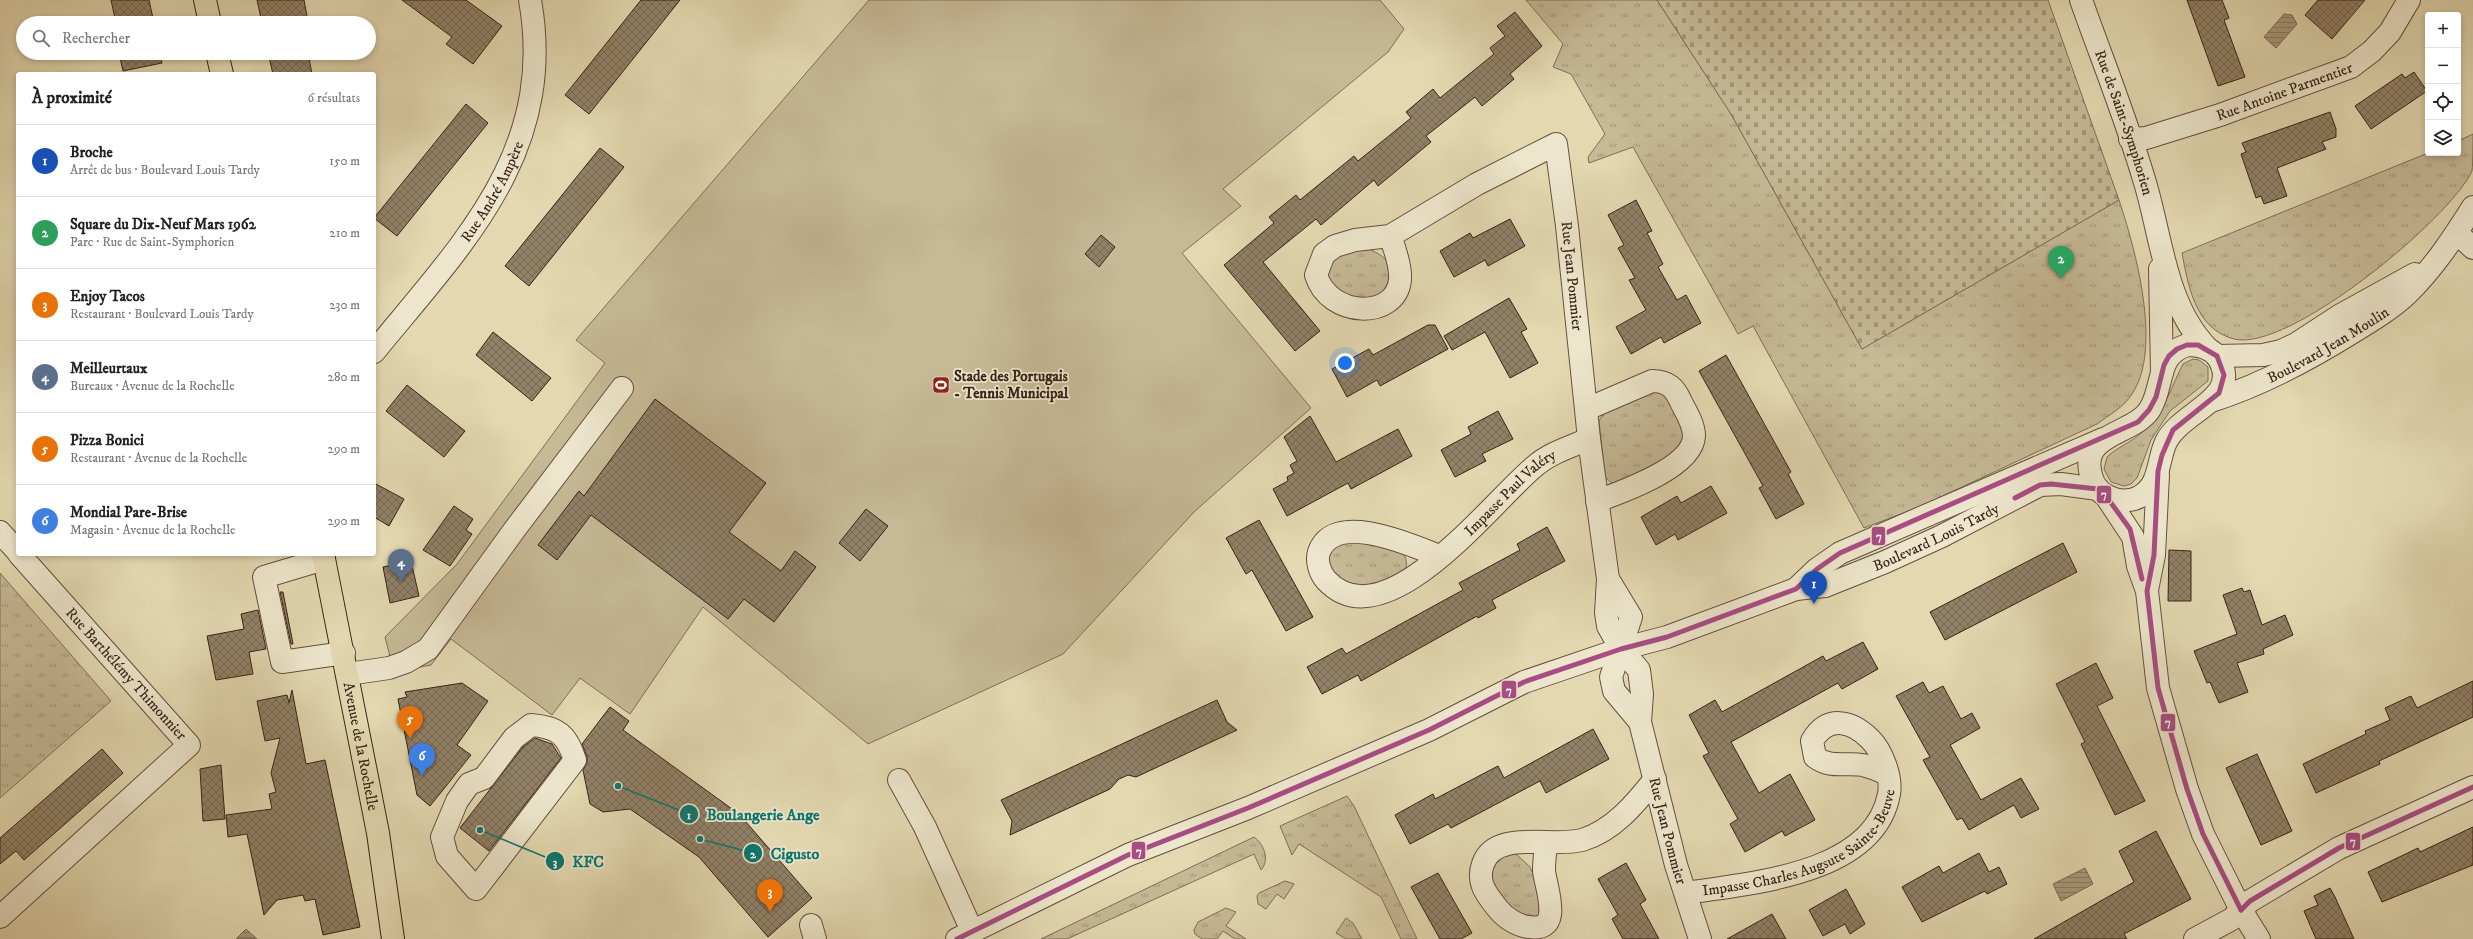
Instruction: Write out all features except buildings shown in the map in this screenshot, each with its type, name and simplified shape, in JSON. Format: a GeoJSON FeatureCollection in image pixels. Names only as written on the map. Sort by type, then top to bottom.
{"type":"FeatureCollection","features":[{"type":"Feature","properties":{"kind":"main road"},"geometry":{"type":"LineString","coordinates":[[205,0],[208,16]]}},
{"type":"Feature","properties":{"kind":"main road"},"geometry":{"type":"LineString","coordinates":[[219,60],[222,72]]}},
{"type":"Feature","properties":{"kind":"main road","name":"Avenue de la Rochelle"},"geometry":{"type":"LineString","coordinates":[[323,556],[344,653],[378,833],[393,939]]}},
{"type":"Feature","properties":{"kind":"street","name":"Rue André Ampère"},"geometry":{"type":"LineString","coordinates":[[376,350],[481,219],[508,169],[527,116],[533,81],[535,45],[530,0]]}},
{"type":"Feature","properties":{"kind":"street","name":"Rue de Saint-Symphorien"},"geometry":{"type":"LineString","coordinates":[[2080,0],[2146,186],[2161,248],[2185,318],[2198,338],[2212,352]]}},
{"type":"Feature","properties":{"kind":"street","name":"Rue Antoine Parmentier"},"geometry":{"type":"LineString","coordinates":[[2130,139],[2146,138],[2220,115],[2351,67],[2372,51],[2390,32],[2409,0]]}},
{"type":"Feature","properties":{"kind":"street","name":"Rue Jean Pommier"},"geometry":{"type":"LineString","coordinates":[[1390,236],[1477,184],[1556,144],[1587,409],[1588,439],[1608,579],[1631,617],[1611,677],[1614,692],[1640,722]]}},
{"type":"Feature","properties":{"kind":"street","name":"Boulevard Jean Moulin"},"geometry":{"type":"LineString","coordinates":[[2211,401],[2253,387],[2329,347],[2376,318],[2406,295],[2457,233],[2473,207]]}},
{"type":"Feature","properties":{"kind":"street"},"geometry":{"type":"LineString","coordinates":[[2457,233],[2473,248]]}},
{"type":"Feature","properties":{"kind":"street","name":"Rue de Saint-Symphorien"},"geometry":{"type":"LineString","coordinates":[[2161,248],[2162,376]]}},
{"type":"Feature","properties":{"kind":"street","name":"Boulevard Jean Moulin"},"geometry":{"type":"LineString","coordinates":[[2162,376],[2164,365],[2169,356],[2177,349],[2188,345],[2212,352],[2263,355],[2281,351],[2296,344],[2339,316],[2430,266]]}},
{"type":"Feature","properties":{"kind":"street"},"geometry":{"type":"LineString","coordinates":[[2147,591],[2154,555],[2158,471],[2166,443],[2174,430],[2219,393],[2223,384],[2222,365],[2212,352]]}},
{"type":"Feature","properties":{"kind":"street","name":"Boulevard Louis Tardy"},"geometry":{"type":"LineString","coordinates":[[1796,589],[1817,569],[1840,553],[2103,439],[2138,422],[2149,410],[2156,397],[2162,376]]}},
{"type":"Feature","properties":{"kind":"street"},"geometry":{"type":"LineString","coordinates":[[1587,409],[1652,382],[1661,381],[1677,392],[1693,427],[1694,435],[1689,453],[1681,461],[1655,476],[1597,501]]}},
{"type":"Feature","properties":{"kind":"street"},"geometry":{"type":"LineString","coordinates":[[348,674],[389,668],[406,662],[428,649],[515,529],[622,388]]}},
{"type":"Feature","properties":{"kind":"street","name":"Impasse Paul Valéry"},"geometry":{"type":"LineString","coordinates":[[1439,556],[1394,539],[1350,531],[1332,535],[1323,542],[1318,554],[1319,567],[1326,579],[1348,594],[1361,596],[1392,591],[1409,580],[1439,556],[1483,518],[1514,484],[1536,465],[1553,454],[1588,439]]}},
{"type":"Feature","properties":{"kind":"street"},"geometry":{"type":"LineString","coordinates":[[2103,439],[2091,458],[2089,469],[2102,492],[2133,537],[2138,566],[2147,591],[2158,688],[2187,789],[2203,834],[2241,910],[2259,939]]}},
{"type":"Feature","properties":{"kind":"street","name":"Boulevard Louis Tardy"},"geometry":{"type":"LineString","coordinates":[[964,935],[1128,855],[1248,808],[1429,730],[1524,682],[1620,649],[1667,637],[1796,589],[1825,586],[1885,562],[1942,536],[2040,485],[2061,484],[2102,492],[2116,500],[2128,500],[2138,497],[2147,491],[2154,482],[2158,471]]}},
{"type":"Feature","properties":{"kind":"street","name":"Rue Barthélémy Thimonnier"},"geometry":{"type":"LineString","coordinates":[[0,532],[16,550]]}},
{"type":"Feature","properties":{"kind":"street","name":"Rue Barthélémy Thimonnier"},"geometry":{"type":"LineString","coordinates":[[0,918],[189,746],[22,556]]}},
{"type":"Feature","properties":{"kind":"street"},"geometry":{"type":"LineString","coordinates":[[323,556],[264,577],[282,662],[344,653]]}},
{"type":"Feature","properties":{"kind":"street","name":"Rue Jean Pommier"},"geometry":{"type":"LineString","coordinates":[[1620,649],[1639,670],[1642,694],[1640,722],[1676,865],[1700,939]]}},
{"type":"Feature","properties":{"kind":"street"},"geometry":{"type":"LineString","coordinates":[[531,725],[544,726],[554,730],[569,742],[575,760],[476,889],[447,856],[442,837],[457,801],[469,784],[484,778],[514,738],[531,725]]}},
{"type":"Feature","properties":{"kind":"street","name":"Impasse Charles Augsute Sainte-Beuve"},"geometry":{"type":"LineString","coordinates":[[1686,893],[1800,874],[1825,864],[1845,853],[1878,822],[1887,804],[1890,788],[1887,774]]}},
{"type":"Feature","properties":{"kind":"street"},"geometry":{"type":"LineString","coordinates":[[1546,844],[1583,840],[1600,831],[1638,801],[1655,779]]}},
{"type":"Feature","properties":{"kind":"street"},"geometry":{"type":"LineString","coordinates":[[899,780],[925,827],[964,935]]}},
{"type":"Feature","properties":{"kind":"street"},"geometry":{"type":"LineString","coordinates":[[2195,939],[2232,919],[2250,901],[2339,848],[2473,787]]}},
{"type":"Feature","properties":{"kind":"green space","name":"Stade des Portugais - Tennis Municipal"},"geometry":{"type":"Polygon","coordinates":[[[869,0],[1380,0],[1404,29],[1388,52],[1223,189],[1241,206],[1182,253],[1311,408],[1194,512],[1063,654],[868,744],[703,607],[630,714],[580,678],[552,715],[451,639],[431,665],[394,672],[385,637],[457,564],[605,363],[576,340],[869,0]]]}},
{"type":"Feature","properties":{"kind":"green space"},"geometry":{"type":"Polygon","coordinates":[[[1526,0],[1657,0],[1731,114],[1862,349],[2119,200],[2138,270],[2146,325],[2145,351],[2141,374],[2129,399],[2121,407],[2097,424],[1919,507],[1864,528],[1753,326],[1738,334],[1633,147],[1589,163],[1588,157],[1605,134],[1571,74],[1553,67],[1563,44],[1526,0]]]}},
{"type":"Feature","properties":{"kind":"green space"},"geometry":{"type":"Polygon","coordinates":[[[1657,0],[2048,0],[2119,200],[1862,349],[1731,114],[1657,0]]]}},
{"type":"Feature","properties":{"kind":"green space"},"geometry":{"type":"Polygon","coordinates":[[[2473,134],[2472,171],[2458,193],[2401,249],[2365,278],[2327,305],[2291,325],[2259,338],[2234,339],[2221,334],[2210,326],[2202,316],[2191,292],[2182,253],[2425,154],[2425,156],[2461,156],[2461,140],[2473,134]]]}},
{"type":"Feature","properties":{"kind":"green space"},"geometry":{"type":"Polygon","coordinates":[[[1367,248],[1376,252],[1387,261],[1390,266],[1390,277],[1383,293],[1365,300],[1333,291],[1327,273],[1334,257],[1367,248]]]}},
{"type":"Feature","properties":{"kind":"green space"},"geometry":{"type":"Polygon","coordinates":[[[2193,359],[2199,360],[2208,367],[2208,381],[2170,411],[2151,440],[2137,478],[2131,484],[2124,486],[2111,482],[2104,469],[2107,457],[2149,426],[2166,401],[2183,364],[2193,359]]]}},
{"type":"Feature","properties":{"kind":"green space"},"geometry":{"type":"Polygon","coordinates":[[[1648,387],[1663,389],[1686,436],[1679,453],[1614,485],[1605,477],[1599,421],[1614,405],[1648,387]]]}},
{"type":"Feature","properties":{"kind":"green space"},"geometry":{"type":"Polygon","coordinates":[[[1346,538],[1401,550],[1406,561],[1404,573],[1360,589],[1332,575],[1327,555],[1346,538]]]}},
{"type":"Feature","properties":{"kind":"green space"},"geometry":{"type":"Polygon","coordinates":[[[0,573],[111,701],[0,798],[0,573]]]}},
{"type":"Feature","properties":{"kind":"green space"},"geometry":{"type":"Polygon","coordinates":[[[1347,796],[1354,806],[1417,939],[1401,939],[1381,897],[1299,844],[1292,855],[1280,826],[1347,796]]]}},
{"type":"Feature","properties":{"kind":"green space"},"geometry":{"type":"Polygon","coordinates":[[[1254,837],[1261,844],[1265,852],[1265,862],[1261,870],[1254,854],[1067,939],[1041,939],[1254,837]]]}},
{"type":"Feature","properties":{"kind":"green space"},"geometry":{"type":"Polygon","coordinates":[[[1515,853],[1530,867],[1542,894],[1538,916],[1530,918],[1516,914],[1504,904],[1489,885],[1495,855],[1515,853]]]}},
{"type":"Feature","properties":{"kind":"green space"},"geometry":{"type":"Polygon","coordinates":[[[1285,881],[1294,884],[1284,899],[1277,894],[1266,909],[1258,904],[1257,896],[1259,893],[1285,881]]]}},
{"type":"Feature","properties":{"kind":"green space"},"geometry":{"type":"Polygon","coordinates":[[[1226,908],[1236,912],[1226,926],[1246,939],[1235,939],[1223,931],[1217,939],[1202,939],[1195,934],[1194,930],[1198,922],[1226,908]]]}},
{"type":"Feature","properties":{"kind":"green space"},"geometry":{"type":"Polygon","coordinates":[[[1346,918],[1353,923],[1362,939],[1346,939],[1336,933],[1346,918]]]}},
{"type":"Feature","properties":{"kind":"shaded area"},"geometry":{"type":"Polygon","coordinates":[[[2284,14],[2292,15],[2297,24],[2276,48],[2264,37],[2284,14]]]}},
{"type":"Feature","properties":{"kind":"shaded area"},"geometry":{"type":"Polygon","coordinates":[[[2085,868],[2093,884],[2061,901],[2053,884],[2085,868]]]}},
{"type":"Feature","properties":{"kind":"shaded area"},"geometry":{"type":"Polygon","coordinates":[[[246,929],[257,939],[236,939],[246,929]]]}},
{"type":"Feature","properties":{"kind":"transit line","name":"7"},"geometry":{"type":"LineString","coordinates":[[957,939],[1128,855],[1248,808],[1429,730],[1524,682],[1621,649],[1667,637],[1796,589],[1817,569],[1840,553],[2138,422],[2149,410],[2156,397],[2164,365],[2169,356],[2177,349],[2187,345],[2198,345],[2217,356],[2224,375],[2219,393],[2173,430],[2162,455],[2158,471],[2154,555],[2147,591],[2158,688],[2187,789],[2203,834],[2241,910]]}},
{"type":"Feature","properties":{"kind":"transit line","name":"7"},"geometry":{"type":"LineString","coordinates":[[2015,498],[2040,485],[2051,484],[2098,489],[2106,496],[2130,529],[2142,579]]}},
{"type":"Feature","properties":{"kind":"transit line","name":"7"},"geometry":{"type":"LineString","coordinates":[[2241,910],[2250,901],[2339,848],[2473,787]]}},
{"type":"Feature","properties":{"kind":"place","name":"Square du Dix-Neuf Mars 1962"},"geometry":{"type":"Point","coordinates":[2061,279]}},
{"type":"Feature","properties":{"kind":"place","name":"Stade des Portugais - Tennis Municipal"},"geometry":{"type":"Point","coordinates":[941,385]}},
{"type":"Feature","properties":{"kind":"place","name":"Meilleurtaux"},"geometry":{"type":"Point","coordinates":[401,582]}},
{"type":"Feature","properties":{"kind":"place","name":"Broche"},"geometry":{"type":"Point","coordinates":[1814,604]}},
{"type":"Feature","properties":{"kind":"place","name":"Pizza Bonici"},"geometry":{"type":"Point","coordinates":[410,739]}},
{"type":"Feature","properties":{"kind":"place","name":"Mondial Pare-Brise"},"geometry":{"type":"Point","coordinates":[422,776]}},
{"type":"Feature","properties":{"kind":"place","name":"Boulangerie Ange"},"geometry":{"type":"Point","coordinates":[618,786]}},
{"type":"Feature","properties":{"kind":"place","name":"KFC"},"geometry":{"type":"Point","coordinates":[480,830]}},
{"type":"Feature","properties":{"kind":"place","name":"Cigusto"},"geometry":{"type":"Point","coordinates":[700,839]}},
{"type":"Feature","properties":{"kind":"place","name":"Enjoy Tacos"},"geometry":{"type":"Point","coordinates":[770,912]}}]}
